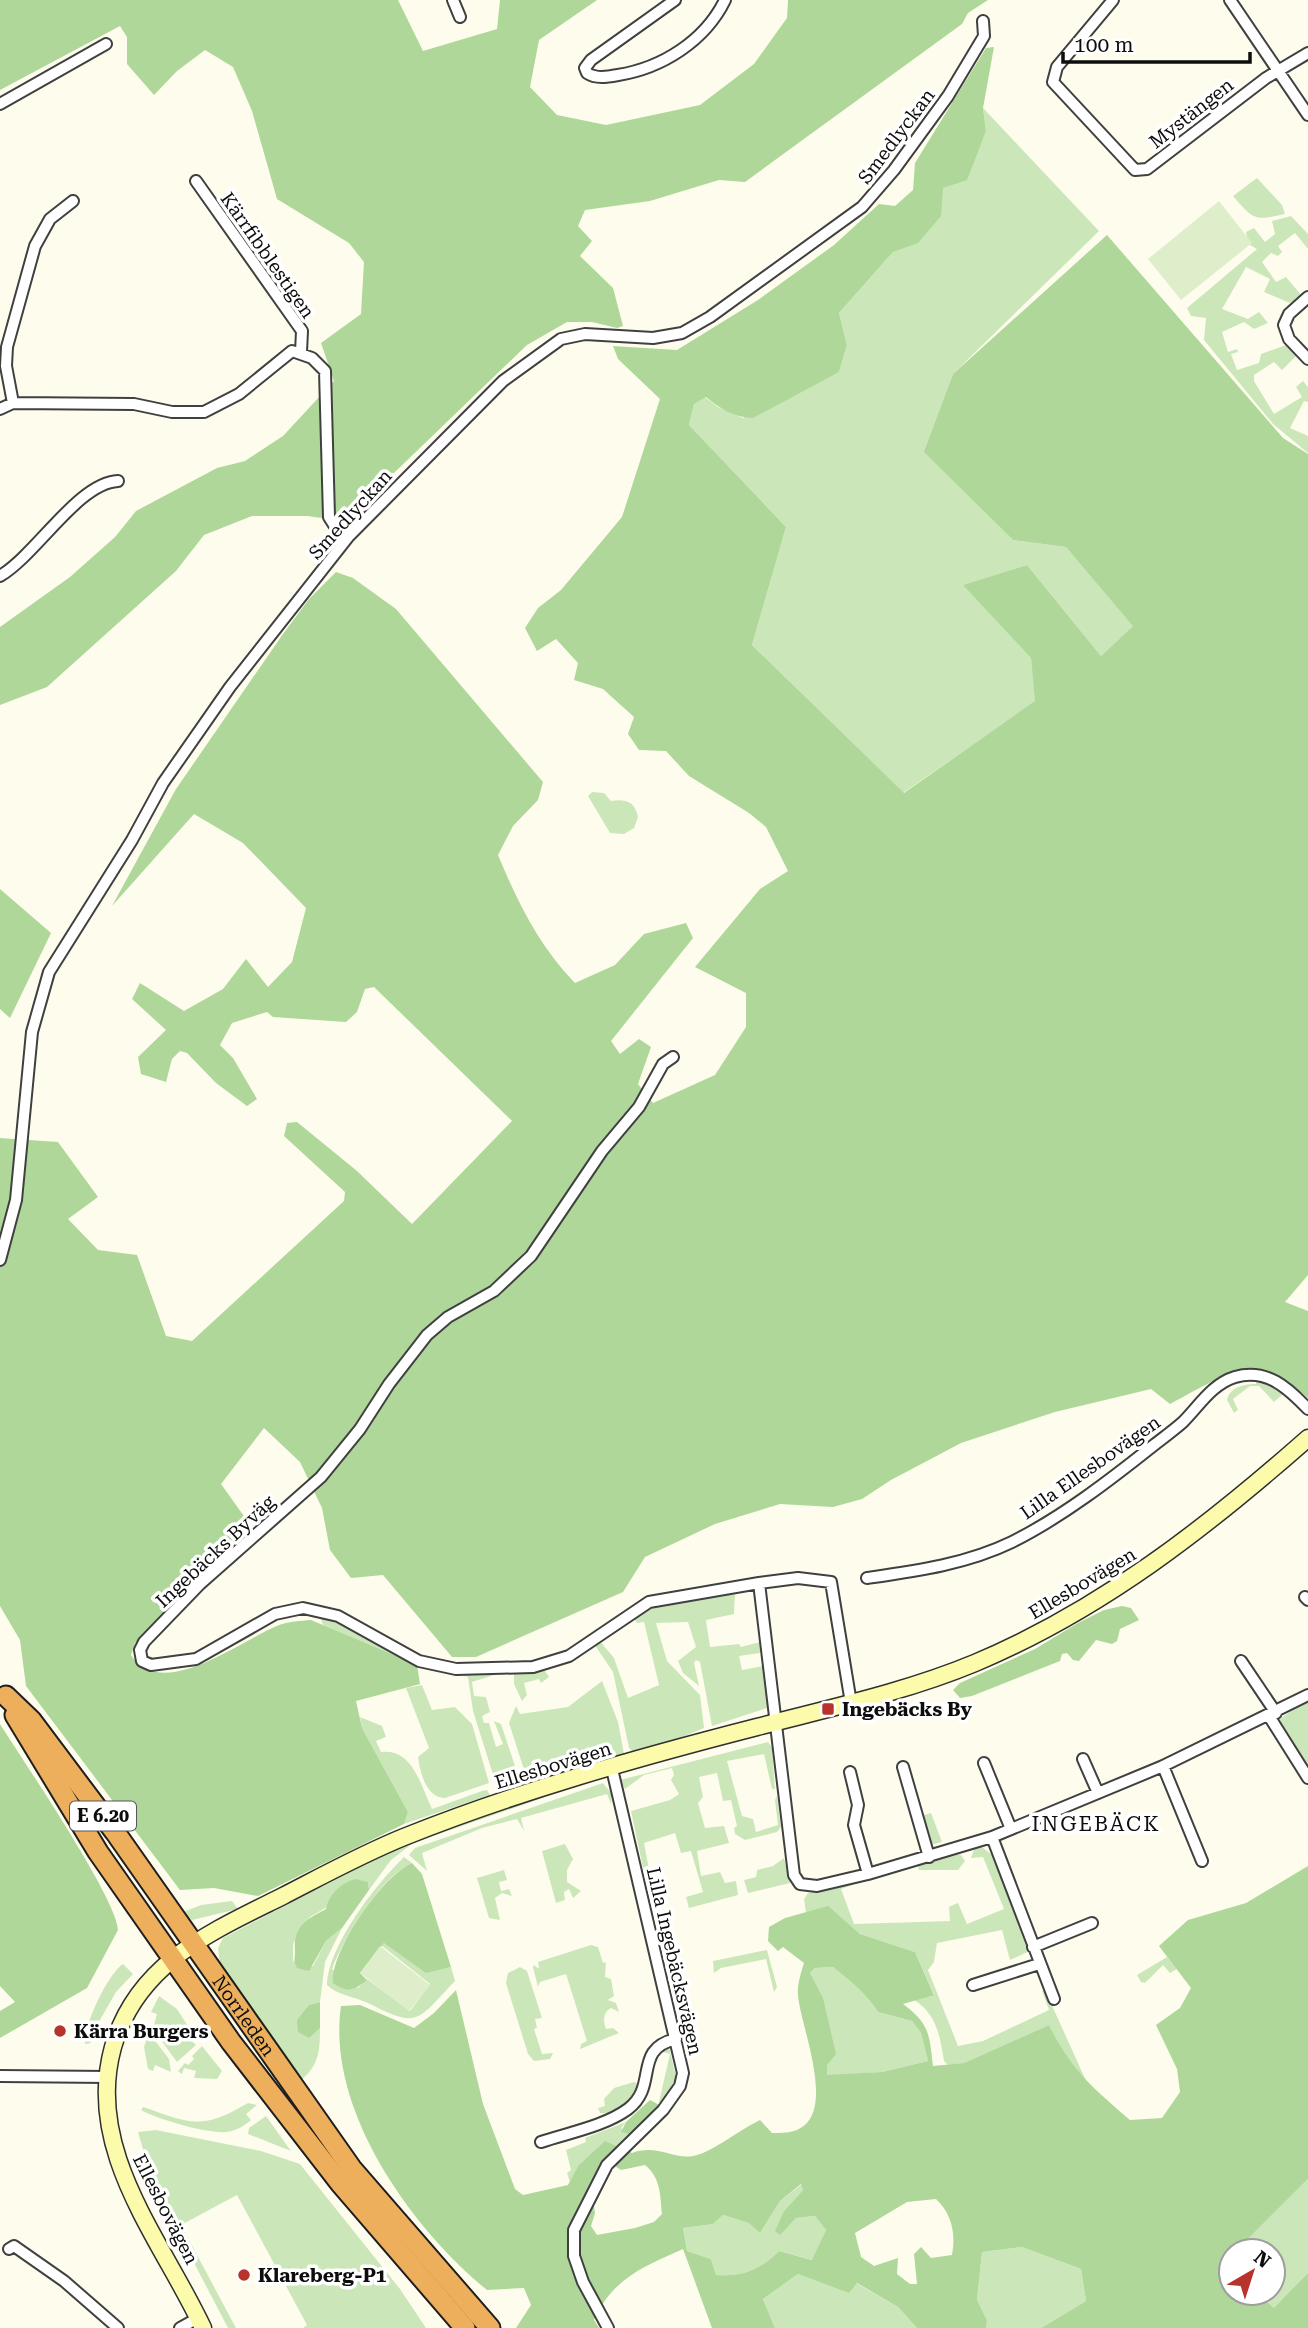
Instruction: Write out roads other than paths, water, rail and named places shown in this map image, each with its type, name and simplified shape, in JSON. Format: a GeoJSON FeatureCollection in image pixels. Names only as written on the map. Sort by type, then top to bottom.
{"type":"FeatureCollection","features":[{"type":"Feature","properties":{"kind":"highway","name":"Norrleden"},"geometry":{"type":"LineString","coordinates":[[3,1691],[31,1720],[352,2169],[489,2328]]}},
{"type":"Feature","properties":{"kind":"highway","name":"Norrleden"},"geometry":{"type":"LineString","coordinates":[[3,1691],[63,1797],[170,1959],[340,2183],[465,2328]]}},
{"type":"Feature","properties":{"kind":"main road","name":"Ellesbovägen"},"geometry":{"type":"LineString","coordinates":[[201,2323],[118,2161],[107,2115],[113,2050],[123,2022],[144,1987],[170,1959],[192,1943],[403,1838],[611,1769],[851,1703],[971,1665],[1058,1623],[1186,1542],[1308,1438]]}},
{"type":"Feature","properties":{"kind":"street"},"geometry":{"type":"LineString","coordinates":[[453,0],[460,17]]}},
{"type":"Feature","properties":{"kind":"street"},"geometry":{"type":"LineString","coordinates":[[674,0],[591,60],[585,68],[587,73],[600,77],[629,73],[667,60],[690,43],[725,0]]}},
{"type":"Feature","properties":{"kind":"street","name":"Mystängen"},"geometry":{"type":"LineString","coordinates":[[1113,0],[1056,67],[1053,82],[1135,170],[1147,169],[1278,70],[1308,53]]}},
{"type":"Feature","properties":{"kind":"street"},"geometry":{"type":"LineString","coordinates":[[1230,0],[1308,115]]}},
{"type":"Feature","properties":{"kind":"street","name":"Smedlyckan"},"geometry":{"type":"LineString","coordinates":[[0,1261],[16,1200],[32,1032],[49,972],[132,840],[163,783],[230,687],[349,536],[503,381],[550,346],[570,335],[653,338],[681,333],[710,317],[862,207],[882,186],[948,96],[984,36],[983,21]]}},
{"type":"Feature","properties":{"kind":"street"},"geometry":{"type":"LineString","coordinates":[[0,104],[106,44]]}},
{"type":"Feature","properties":{"kind":"street","name":"Kärrfibblestigen"},"geometry":{"type":"LineString","coordinates":[[195,181],[302,331],[301,352]]}},
{"type":"Feature","properties":{"kind":"street"},"geometry":{"type":"LineString","coordinates":[[13,404],[8,379],[7,347],[35,246],[50,219],[73,201]]}},
{"type":"Feature","properties":{"kind":"street"},"geometry":{"type":"LineString","coordinates":[[1308,297],[1289,313],[1284,330],[1308,359]]}},
{"type":"Feature","properties":{"kind":"street"},"geometry":{"type":"LineString","coordinates":[[0,409],[13,404],[134,404],[172,412],[204,412],[239,394],[281,357],[292,351],[301,352],[324,371],[329,517],[336,528],[349,536]]}},
{"type":"Feature","properties":{"kind":"street"},"geometry":{"type":"LineString","coordinates":[[0,576],[33,550],[80,500],[103,481],[118,481]]}},
{"type":"Feature","properties":{"kind":"street","name":"Ingebäcks Byväg"},"geometry":{"type":"LineString","coordinates":[[673,1057],[663,1064],[639,1107],[602,1152],[531,1256],[494,1292],[448,1317],[427,1335],[389,1384],[360,1429],[321,1477],[200,1584],[144,1642],[140,1657],[145,1664],[196,1659],[268,1618],[303,1608],[338,1616],[419,1661],[479,1670],[533,1667],[569,1656],[620,1618],[660,1597],[759,1583]]}},
{"type":"Feature","properties":{"kind":"street","name":"Lilla Ellesbovägen"},"geometry":{"type":"LineString","coordinates":[[867,1578],[955,1562],[1015,1540],[1082,1498],[1138,1458],[1183,1422],[1218,1386],[1232,1378],[1258,1374],[1269,1377],[1281,1383],[1308,1409]]}},
{"type":"Feature","properties":{"kind":"street"},"geometry":{"type":"LineString","coordinates":[[851,1703],[831,1582],[798,1578],[759,1583],[796,1880],[811,1886],[868,1874],[992,1837],[1163,1766],[1308,1695]]}},
{"type":"Feature","properties":{"kind":"street"},"geometry":{"type":"LineString","coordinates":[[1241,1661],[1308,1778]]}},
{"type":"Feature","properties":{"kind":"street"},"geometry":{"type":"LineString","coordinates":[[1083,1759],[1098,1793]]}},
{"type":"Feature","properties":{"kind":"street"},"geometry":{"type":"LineString","coordinates":[[984,1763],[1011,1829]]}},
{"type":"Feature","properties":{"kind":"street"},"geometry":{"type":"LineString","coordinates":[[1163,1766],[1202,1861]]}},
{"type":"Feature","properties":{"kind":"street"},"geometry":{"type":"LineString","coordinates":[[903,1767],[929,1857]]}},
{"type":"Feature","properties":{"kind":"street","name":"Lilla Ingebäcksvägen"},"geometry":{"type":"LineString","coordinates":[[608,2328],[583,2282],[574,2256],[575,2230],[612,2159],[652,2123],[680,2086],[682,2073],[611,1769]]}},
{"type":"Feature","properties":{"kind":"street"},"geometry":{"type":"LineString","coordinates":[[850,1772],[858,1805],[854,1825],[868,1874]]}},
{"type":"Feature","properties":{"kind":"street"},"geometry":{"type":"LineString","coordinates":[[992,1837],[1054,1999]]}},
{"type":"Feature","properties":{"kind":"street"},"geometry":{"type":"LineString","coordinates":[[1034,1947],[1092,1923]]}},
{"type":"Feature","properties":{"kind":"street"},"geometry":{"type":"LineString","coordinates":[[973,1985],[1039,1964]]}},
{"type":"Feature","properties":{"kind":"street"},"geometry":{"type":"LineString","coordinates":[[541,2142],[627,2110],[641,2092],[651,2052],[659,2043],[676,2039]]}},
{"type":"Feature","properties":{"kind":"street"},"geometry":{"type":"LineString","coordinates":[[0,2076],[109,2077]]}},
{"type":"Feature","properties":{"kind":"street"},"geometry":{"type":"LineString","coordinates":[[9,2249],[14,2246],[64,2281],[118,2328]]}},
{"type":"Feature","properties":{"kind":"street"},"geometry":{"type":"LineString","coordinates":[[180,2328],[201,2323]]}},
{"type":"Feature","properties":{"kind":"place","name":"Ingebäcks By"},"geometry":{"type":"Point","coordinates":[828,1709]}},
{"type":"Feature","properties":{"kind":"place","name":"Kärra Burgers"},"geometry":{"type":"Point","coordinates":[60,2031]}},
{"type":"Feature","properties":{"kind":"place","name":"Klareberg-P1"},"geometry":{"type":"Point","coordinates":[244,2275]}},
{"type":"Feature","properties":{"kind":"district","name":"INGEBÄCK"},"geometry":{"type":"Point","coordinates":[1096,1824]}}]}
